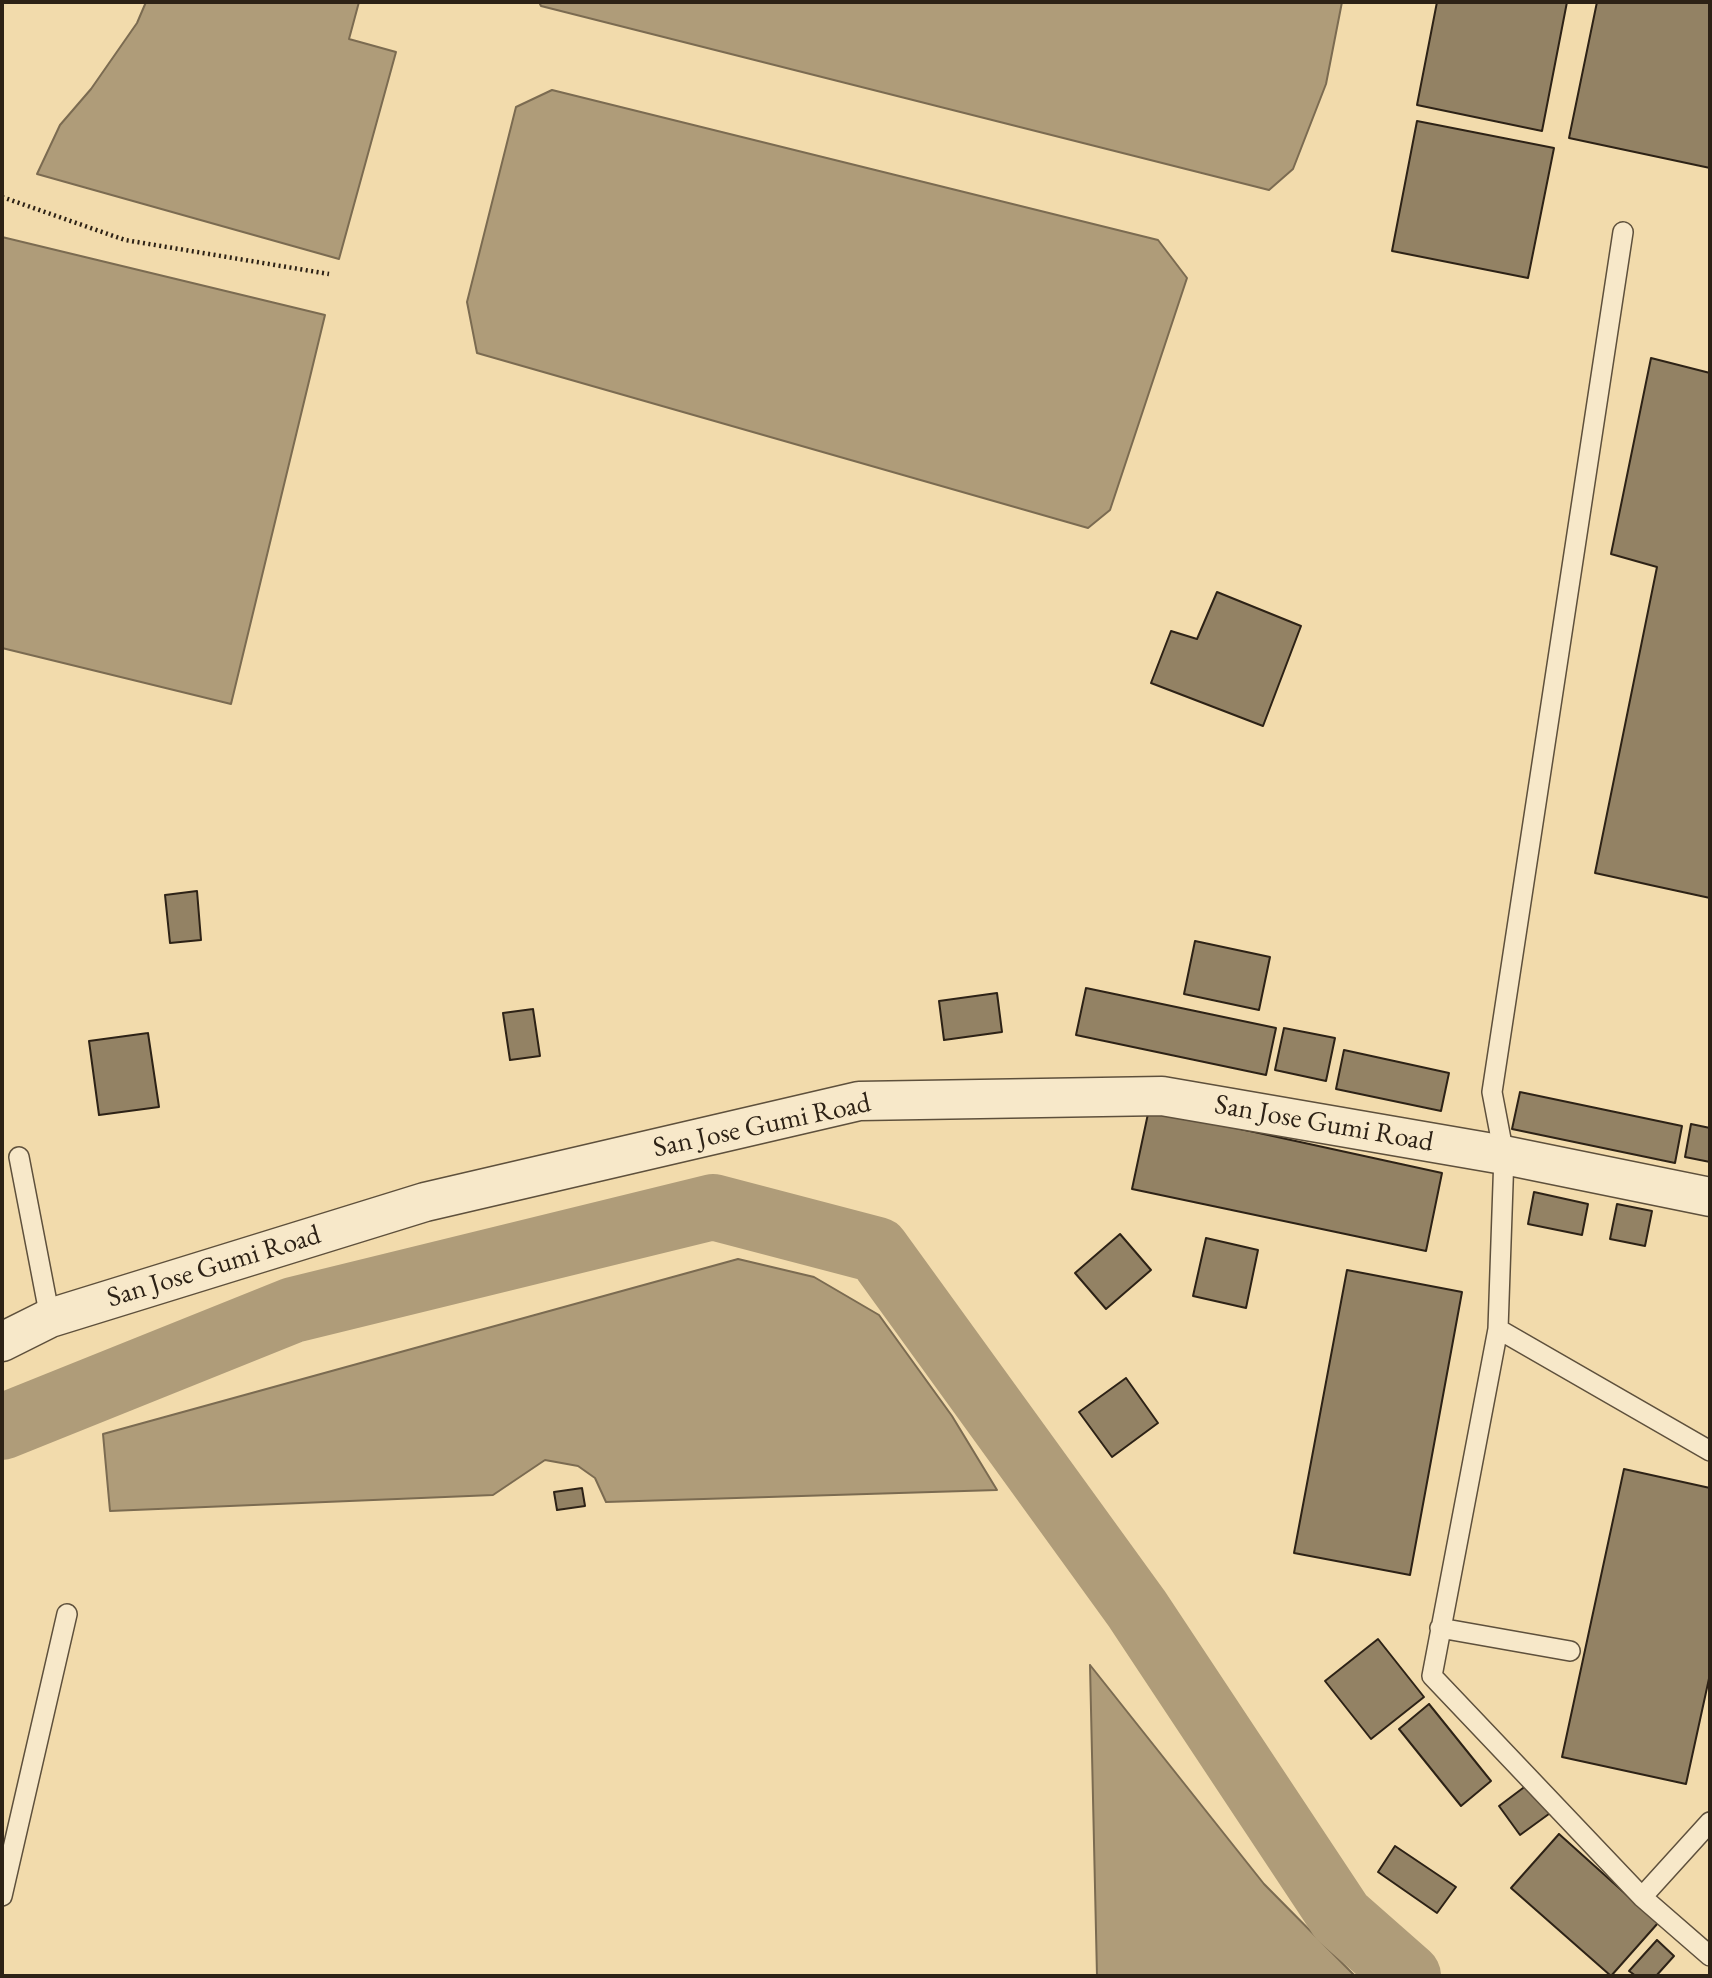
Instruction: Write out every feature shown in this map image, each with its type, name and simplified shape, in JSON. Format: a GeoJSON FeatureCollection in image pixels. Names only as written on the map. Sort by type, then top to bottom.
{"type":"FeatureCollection","features":[{"type":"Feature","properties":{"kind":"street","name":"San Jose Gumi Road"},"geometry":{"type":"LineString","coordinates":[[2,1342],[50,1318],[425,1202],[859,1101],[1162,1097],[1504,1155],[1710,1197]]}},
{"type":"Feature","properties":{"kind":"lane"},"geometry":{"type":"LineString","coordinates":[[1623,232],[1492,1092],[1504,1155],[1498,1329],[1432,1676],[1642,1897],[1710,1956]]}},
{"type":"Feature","properties":{"kind":"lane"},"geometry":{"type":"LineString","coordinates":[[19,1157],[50,1318]]}},
{"type":"Feature","properties":{"kind":"lane"},"geometry":{"type":"LineString","coordinates":[[1498,1329],[1710,1451]]}},
{"type":"Feature","properties":{"kind":"lane"},"geometry":{"type":"LineString","coordinates":[[2,1896],[67,1615]]}},
{"type":"Feature","properties":{"kind":"lane"},"geometry":{"type":"LineString","coordinates":[[1440,1628],[1570,1651]]}},
{"type":"Feature","properties":{"kind":"lane"},"geometry":{"type":"LineString","coordinates":[[1642,1897],[1710,1822]]}},
{"type":"Feature","properties":{"kind":"path"},"geometry":{"type":"LineString","coordinates":[[2,197],[125,240],[329,274]]}},
{"type":"Feature","properties":{"kind":"shaded area"},"geometry":{"type":"Polygon","coordinates":[[[146,2],[359,2],[349,39],[396,52],[339,259],[37,174],[60,125],[91,89],[137,23],[146,2]]]}},
{"type":"Feature","properties":{"kind":"shaded area"},"geometry":{"type":"Polygon","coordinates":[[[539,2],[1342,2],[1326,84],[1293,169],[1269,190],[541,6],[539,2]]]}},
{"type":"Feature","properties":{"kind":"shaded area"},"geometry":{"type":"Polygon","coordinates":[[[552,90],[1158,240],[1187,278],[1110,510],[1088,528],[477,353],[467,302],[516,107],[552,90]]]}},
{"type":"Feature","properties":{"kind":"shaded area"},"geometry":{"type":"Polygon","coordinates":[[[2,237],[325,315],[231,704],[2,648],[2,237]]]}},
{"type":"Feature","properties":{"kind":"shaded area"},"geometry":{"type":"Polygon","coordinates":[[[738,1259],[814,1277],[879,1315],[952,1416],[997,1490],[606,1502],[595,1478],[578,1466],[545,1460],[493,1495],[110,1511],[103,1434],[738,1259]]]}},
{"type":"Feature","properties":{"kind":"shaded area"},"geometry":{"type":"Polygon","coordinates":[[[1090,1665],[1264,1884],[1355,1976],[1097,1976],[1090,1665]]]}},
{"type":"Feature","properties":{"kind":"building"},"geometry":{"type":"Polygon","coordinates":[[[1437,2],[1567,2],[1542,131],[1417,105],[1437,2]]]}},
{"type":"Feature","properties":{"kind":"building"},"geometry":{"type":"Polygon","coordinates":[[[1597,2],[1710,2],[1710,168],[1569,138],[1597,2]]]}},
{"type":"Feature","properties":{"kind":"building"},"geometry":{"type":"Polygon","coordinates":[[[1417,121],[1554,148],[1528,278],[1392,251],[1417,121]]]}},
{"type":"Feature","properties":{"kind":"building"},"geometry":{"type":"Polygon","coordinates":[[[1651,358],[1710,373],[1710,898],[1595,873],[1657,567],[1611,554],[1651,358]]]}},
{"type":"Feature","properties":{"kind":"building"},"geometry":{"type":"Polygon","coordinates":[[[1217,592],[1301,626],[1263,726],[1151,683],[1171,631],[1197,639],[1217,592]]]}},
{"type":"Feature","properties":{"kind":"building"},"geometry":{"type":"Polygon","coordinates":[[[197,891],[201,940],[170,943],[165,895],[197,891]]]}},
{"type":"Feature","properties":{"kind":"building"},"geometry":{"type":"Polygon","coordinates":[[[1195,941],[1270,957],[1259,1010],[1184,994],[1195,941]]]}},
{"type":"Feature","properties":{"kind":"building"},"geometry":{"type":"Polygon","coordinates":[[[1086,988],[1276,1028],[1266,1075],[1076,1035],[1086,988]]]}},
{"type":"Feature","properties":{"kind":"building"},"geometry":{"type":"Polygon","coordinates":[[[997,993],[1002,1032],[944,1040],[939,1001],[997,993]]]}},
{"type":"Feature","properties":{"kind":"building"},"geometry":{"type":"Polygon","coordinates":[[[533,1009],[540,1056],[510,1060],[503,1013],[533,1009]]]}},
{"type":"Feature","properties":{"kind":"building"},"geometry":{"type":"Polygon","coordinates":[[[1284,1028],[1335,1038],[1326,1081],[1275,1070],[1284,1028]]]}},
{"type":"Feature","properties":{"kind":"building"},"geometry":{"type":"Polygon","coordinates":[[[148,1033],[159,1107],[99,1115],[89,1041],[148,1033]]]}},
{"type":"Feature","properties":{"kind":"building"},"geometry":{"type":"Polygon","coordinates":[[[1344,1050],[1449,1073],[1441,1111],[1336,1089],[1344,1050]]]}},
{"type":"Feature","properties":{"kind":"building"},"geometry":{"type":"Polygon","coordinates":[[[1520,1092],[1682,1126],[1675,1163],[1512,1129],[1520,1092]]]}},
{"type":"Feature","properties":{"kind":"building"},"geometry":{"type":"Polygon","coordinates":[[[1149,1109],[1442,1173],[1426,1251],[1132,1189],[1149,1109]]]}},
{"type":"Feature","properties":{"kind":"building"},"geometry":{"type":"Polygon","coordinates":[[[1691,1124],[1710,1128],[1710,1162],[1685,1157],[1691,1124]]]}},
{"type":"Feature","properties":{"kind":"building"},"geometry":{"type":"Polygon","coordinates":[[[1534,1192],[1588,1204],[1582,1235],[1528,1224],[1534,1192]]]}},
{"type":"Feature","properties":{"kind":"building"},"geometry":{"type":"Polygon","coordinates":[[[1617,1204],[1652,1211],[1645,1246],[1610,1239],[1617,1204]]]}},
{"type":"Feature","properties":{"kind":"building"},"geometry":{"type":"Polygon","coordinates":[[[1120,1234],[1151,1270],[1106,1309],[1075,1273],[1120,1234]]]}},
{"type":"Feature","properties":{"kind":"building"},"geometry":{"type":"Polygon","coordinates":[[[1206,1238],[1258,1250],[1246,1308],[1193,1296],[1206,1238]]]}},
{"type":"Feature","properties":{"kind":"building"},"geometry":{"type":"Polygon","coordinates":[[[1347,1270],[1462,1292],[1410,1575],[1294,1553],[1347,1270]]]}},
{"type":"Feature","properties":{"kind":"building"},"geometry":{"type":"Polygon","coordinates":[[[1126,1378],[1158,1423],[1112,1457],[1079,1412],[1126,1378]]]}},
{"type":"Feature","properties":{"kind":"building"},"geometry":{"type":"Polygon","coordinates":[[[1624,1469],[1710,1488],[1710,1674],[1686,1784],[1562,1757],[1624,1469]]]}},
{"type":"Feature","properties":{"kind":"building"},"geometry":{"type":"Polygon","coordinates":[[[582,1488],[585,1506],[557,1510],[554,1492],[582,1488]]]}},
{"type":"Feature","properties":{"kind":"building"},"geometry":{"type":"Polygon","coordinates":[[[1378,1639],[1424,1697],[1371,1739],[1325,1681],[1378,1639]]]}},
{"type":"Feature","properties":{"kind":"building"},"geometry":{"type":"Polygon","coordinates":[[[1429,1704],[1491,1781],[1461,1806],[1399,1729],[1429,1704]]]}},
{"type":"Feature","properties":{"kind":"building"},"geometry":{"type":"Polygon","coordinates":[[[1531,1782],[1553,1811],[1520,1835],[1499,1806],[1531,1782]]]}},
{"type":"Feature","properties":{"kind":"building"},"geometry":{"type":"Polygon","coordinates":[[[1559,1834],[1658,1923],[1611,1976],[1511,1888],[1559,1834]]]}},
{"type":"Feature","properties":{"kind":"building"},"geometry":{"type":"Polygon","coordinates":[[[1395,1846],[1456,1887],[1437,1913],[1378,1872],[1395,1846]]]}},
{"type":"Feature","properties":{"kind":"building"},"geometry":{"type":"Polygon","coordinates":[[[1657,1940],[1674,1956],[1656,1976],[1636,1976],[1629,1971],[1657,1940]]]}},
{"type":"Feature","properties":{"kind":"waterway"},"geometry":{"type":"LineString","coordinates":[[2,1427],[293,1310],[713,1207],[877,1250],[1137,1609],[1341,1917],[1408,1976]]}}]}
